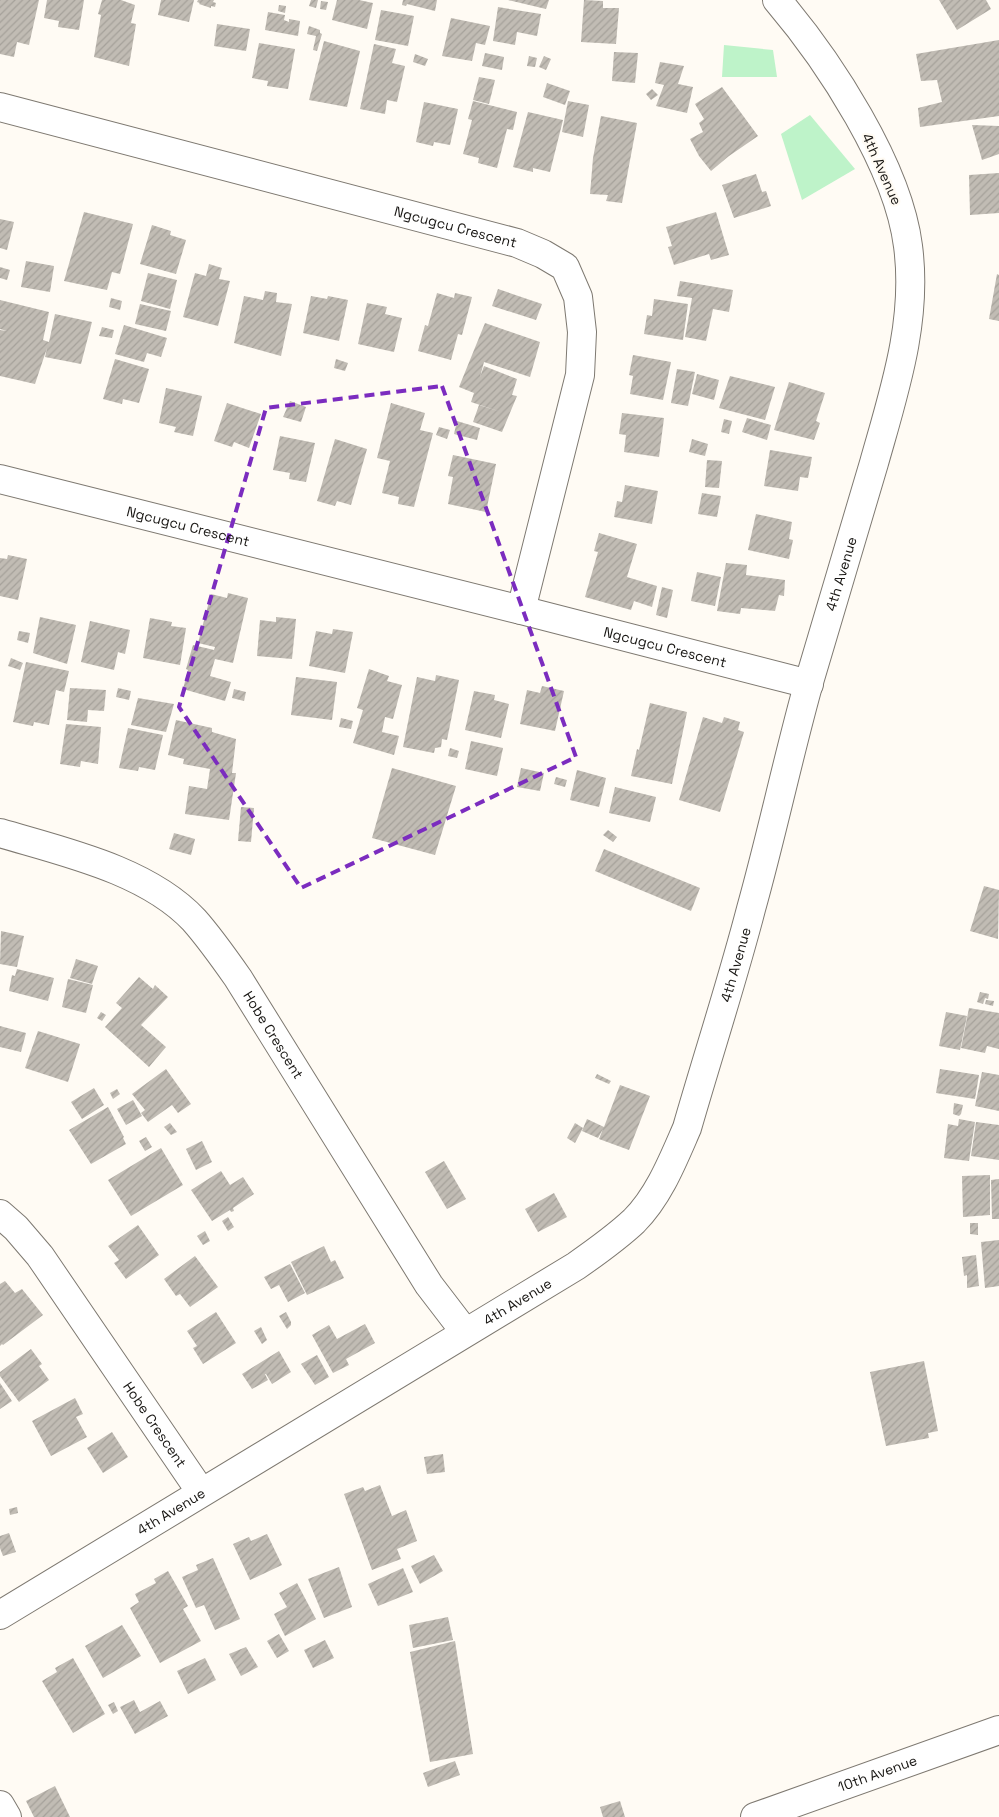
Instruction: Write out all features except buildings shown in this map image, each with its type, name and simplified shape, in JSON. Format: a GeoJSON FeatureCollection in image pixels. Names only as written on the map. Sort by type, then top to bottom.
{"type":"FeatureCollection","features":[{"type":"Feature","properties":{"kind":"street","name":"4th Avenue"},"geometry":{"type":"LineString","coordinates":[[0,1615],[576,1266],[609,1243],[635,1220],[657,1191],[675,1155],[687,1128],[751,911],[809,684],[897,383],[910,315],[911,283],[908,246],[903,217],[888,175],[858,118],[829,70],[777,0]]}},
{"type":"Feature","properties":{"kind":"street","name":"Ngcugcu Crescent"},"geometry":{"type":"LineString","coordinates":[[0,107],[517,243],[543,254],[565,267],[578,297],[582,332],[580,375],[521,610]]}},
{"type":"Feature","properties":{"kind":"street","name":"Ngcugcu Crescent"},"geometry":{"type":"LineString","coordinates":[[0,480],[809,684]]}},
{"type":"Feature","properties":{"kind":"street","name":"Hobe Crescent"},"geometry":{"type":"LineString","coordinates":[[0,833],[110,867],[171,900],[193,919],[238,978],[429,1285],[465,1332]]}},
{"type":"Feature","properties":{"kind":"street","name":"Hobe Crescent"},"geometry":{"type":"LineString","coordinates":[[0,1214],[16,1228],[40,1256],[201,1492]]}},
{"type":"Feature","properties":{"kind":"street","name":"10th Avenue"},"geometry":{"type":"LineString","coordinates":[[755,1817],[999,1730]]}},
{"type":"Feature","properties":{"kind":"street"},"geometry":{"type":"LineString","coordinates":[[0,1805],[7,1817]]}},
{"type":"Feature","properties":{"kind":"highlighted area"},"geometry":{"type":"Polygon","coordinates":[[[442,386],[576,757],[301,888],[179,707],[266,408],[442,386]]]}},
{"type":"Feature","properties":{"kind":"green space"},"geometry":{"type":"Polygon","coordinates":[[[724,45],[773,50],[777,77],[722,77],[724,45]]]}},
{"type":"Feature","properties":{"kind":"green space"},"geometry":{"type":"Polygon","coordinates":[[[810,115],[855,169],[802,200],[781,134],[810,115]]]}}]}
